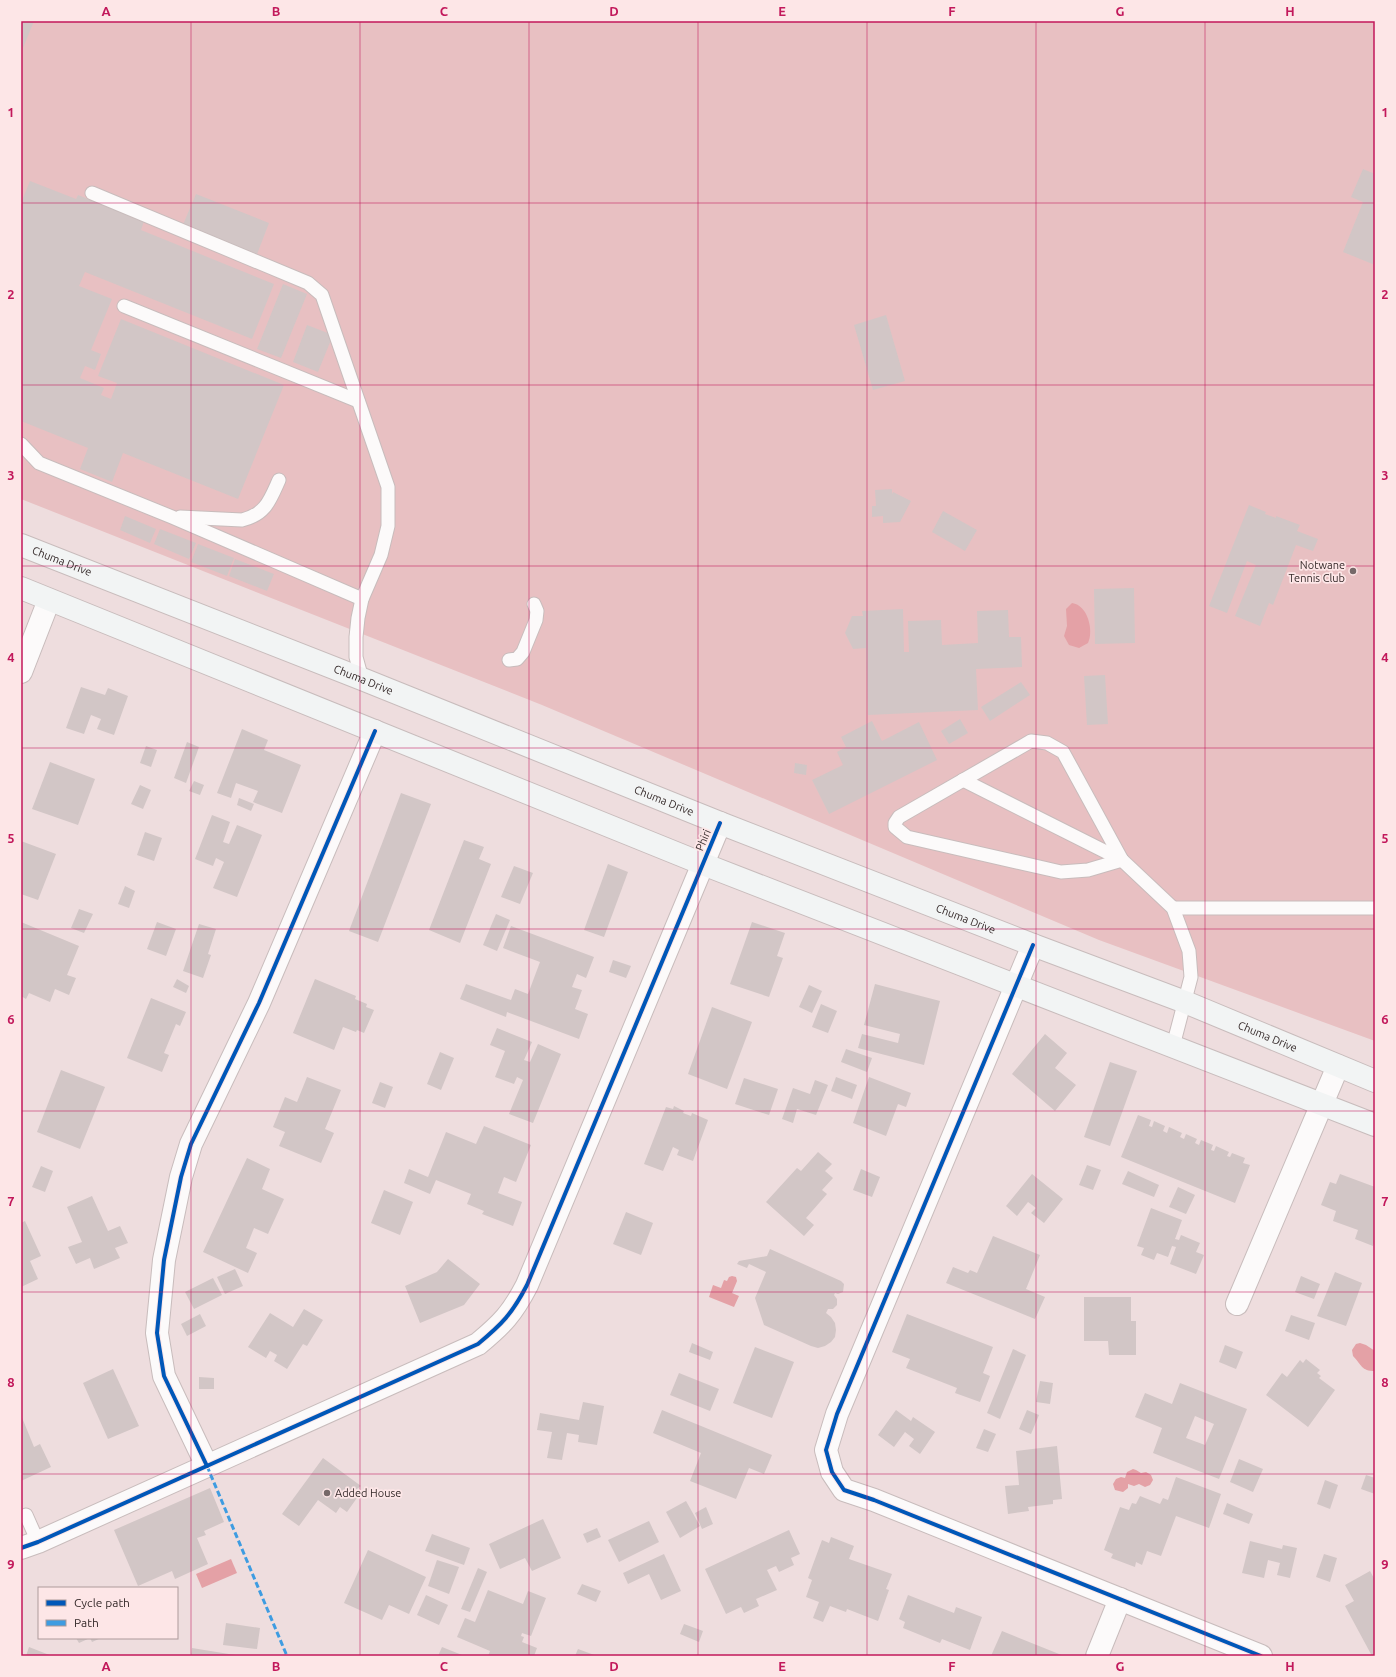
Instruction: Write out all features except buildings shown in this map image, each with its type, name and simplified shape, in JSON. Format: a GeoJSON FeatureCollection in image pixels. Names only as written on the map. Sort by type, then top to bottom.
{"type":"FeatureCollection","features":[{"type":"Feature","properties":{"kind":"main road","name":"Chuma Drive"},"geometry":{"type":"LineString","coordinates":[[21,544],[720,823],[1033,946],[1185,1002],[1375,1081]]}},
{"type":"Feature","properties":{"kind":"main road"},"geometry":{"type":"LineString","coordinates":[[21,588],[703,864],[1017,984],[1375,1124]]}},
{"type":"Feature","properties":{"kind":"street"},"geometry":{"type":"LineString","coordinates":[[21,672],[50,600]]}},
{"type":"Feature","properties":{"kind":"street"},"geometry":{"type":"LineString","coordinates":[[207,1466],[164,1376],[156,1332],[164,1260],[181,1177],[191,1144],[259,1003],[375,731]]}},
{"type":"Feature","properties":{"kind":"street","name":"Phiri"},"geometry":{"type":"LineString","coordinates":[[29,1545],[478,1344],[500,1326],[516,1306],[527,1286],[720,823]]}},
{"type":"Feature","properties":{"kind":"street"},"geometry":{"type":"LineString","coordinates":[[1033,946],[837,1414],[826,1450],[832,1472],[844,1490],[874,1500],[1261,1656]]}},
{"type":"Feature","properties":{"kind":"street"},"geometry":{"type":"LineString","coordinates":[[1237,1304],[1338,1066]]}},
{"type":"Feature","properties":{"kind":"street"},"geometry":{"type":"LineString","coordinates":[[1097,1656],[1120,1599]]}},
{"type":"Feature","properties":{"kind":"lane"},"geometry":{"type":"LineString","coordinates":[[92,193],[308,284],[322,296],[388,487],[388,526],[381,555],[362,598],[358,618],[356,657],[362,679]]}},
{"type":"Feature","properties":{"kind":"lane"},"geometry":{"type":"LineString","coordinates":[[124,306],[358,401]]}},
{"type":"Feature","properties":{"kind":"lane"},"geometry":{"type":"LineString","coordinates":[[21,444],[39,463],[172,517],[362,598]]}},
{"type":"Feature","properties":{"kind":"lane"},"geometry":{"type":"LineString","coordinates":[[172,517],[242,520],[251,518],[260,513],[268,504],[279,480]]}},
{"type":"Feature","properties":{"kind":"lane"},"geometry":{"type":"LineString","coordinates":[[509,660],[517,659],[523,652],[536,620],[537,611],[534,604]]}},
{"type":"Feature","properties":{"kind":"lane"},"geometry":{"type":"LineString","coordinates":[[1031,741],[1039,741],[1055,747],[1063,752],[1122,860],[1088,870],[1061,872],[907,837],[895,827],[895,823],[899,817],[1031,741]]}},
{"type":"Feature","properties":{"kind":"lane"},"geometry":{"type":"LineString","coordinates":[[963,780],[1122,860],[1174,908],[1189,951],[1191,977],[1174,1046]]}},
{"type":"Feature","properties":{"kind":"lane"},"geometry":{"type":"LineString","coordinates":[[1174,908],[1375,908]]}},
{"type":"Feature","properties":{"kind":"lane"},"geometry":{"type":"LineString","coordinates":[[26,1515],[29,1545]]}},
{"type":"Feature","properties":{"kind":"shaded area"},"geometry":{"type":"Polygon","coordinates":[[[21,21],[1375,21],[1375,1041],[1099,940],[542,705],[21,499],[21,21]]]}},
{"type":"Feature","properties":{"kind":"shaded area"},"geometry":{"type":"Polygon","coordinates":[[[1072,603],[1078,605],[1086,613],[1090,626],[1090,638],[1088,643],[1079,648],[1069,645],[1064,636],[1067,626],[1066,609],[1072,603]]]}},
{"type":"Feature","properties":{"kind":"shaded area"},"geometry":{"type":"Polygon","coordinates":[[[729,1277],[736,1277],[737,1281],[732,1293],[739,1296],[734,1307],[709,1297],[713,1285],[721,1288],[724,1280],[727,1281],[729,1277]]]}},
{"type":"Feature","properties":{"kind":"shaded area"},"geometry":{"type":"Polygon","coordinates":[[[1360,1343],[1375,1351],[1375,1371],[1364,1369],[1353,1356],[1352,1350],[1356,1344],[1360,1343]]]}},
{"type":"Feature","properties":{"kind":"shaded area"},"geometry":{"type":"Polygon","coordinates":[[[1133,1469],[1141,1473],[1146,1472],[1151,1475],[1153,1480],[1150,1485],[1145,1487],[1139,1484],[1134,1486],[1128,1484],[1128,1488],[1123,1492],[1115,1490],[1113,1484],[1116,1479],[1121,1477],[1125,1478],[1127,1472],[1133,1469]]]}},
{"type":"Feature","properties":{"kind":"shaded area"},"geometry":{"type":"Polygon","coordinates":[[[231,1559],[237,1573],[202,1588],[196,1574],[231,1559]]]}},
{"type":"Feature","properties":{"kind":"marked path"},"geometry":{"type":"LineString","coordinates":[[207,1466],[287,1656]]}},
{"type":"Feature","properties":{"kind":"cycle path"},"geometry":{"type":"LineString","coordinates":[[207,1466],[164,1376],[157,1333],[164,1260],[181,1177],[191,1144],[259,1003],[375,731]]}},
{"type":"Feature","properties":{"kind":"cycle path"},"geometry":{"type":"LineString","coordinates":[[21,1548],[38,1542],[478,1344],[500,1324],[516,1304],[527,1285],[720,823]]}},
{"type":"Feature","properties":{"kind":"cycle path"},"geometry":{"type":"LineString","coordinates":[[1033,945],[837,1414],[826,1450],[832,1472],[844,1490],[874,1500],[1261,1656]]}},
{"type":"Feature","properties":{"kind":"place","name":"Notwane Tennis Club"},"geometry":{"type":"Point","coordinates":[1353,571]}},
{"type":"Feature","properties":{"kind":"place","name":"Added House"},"geometry":{"type":"Point","coordinates":[327,1493]}}]}
